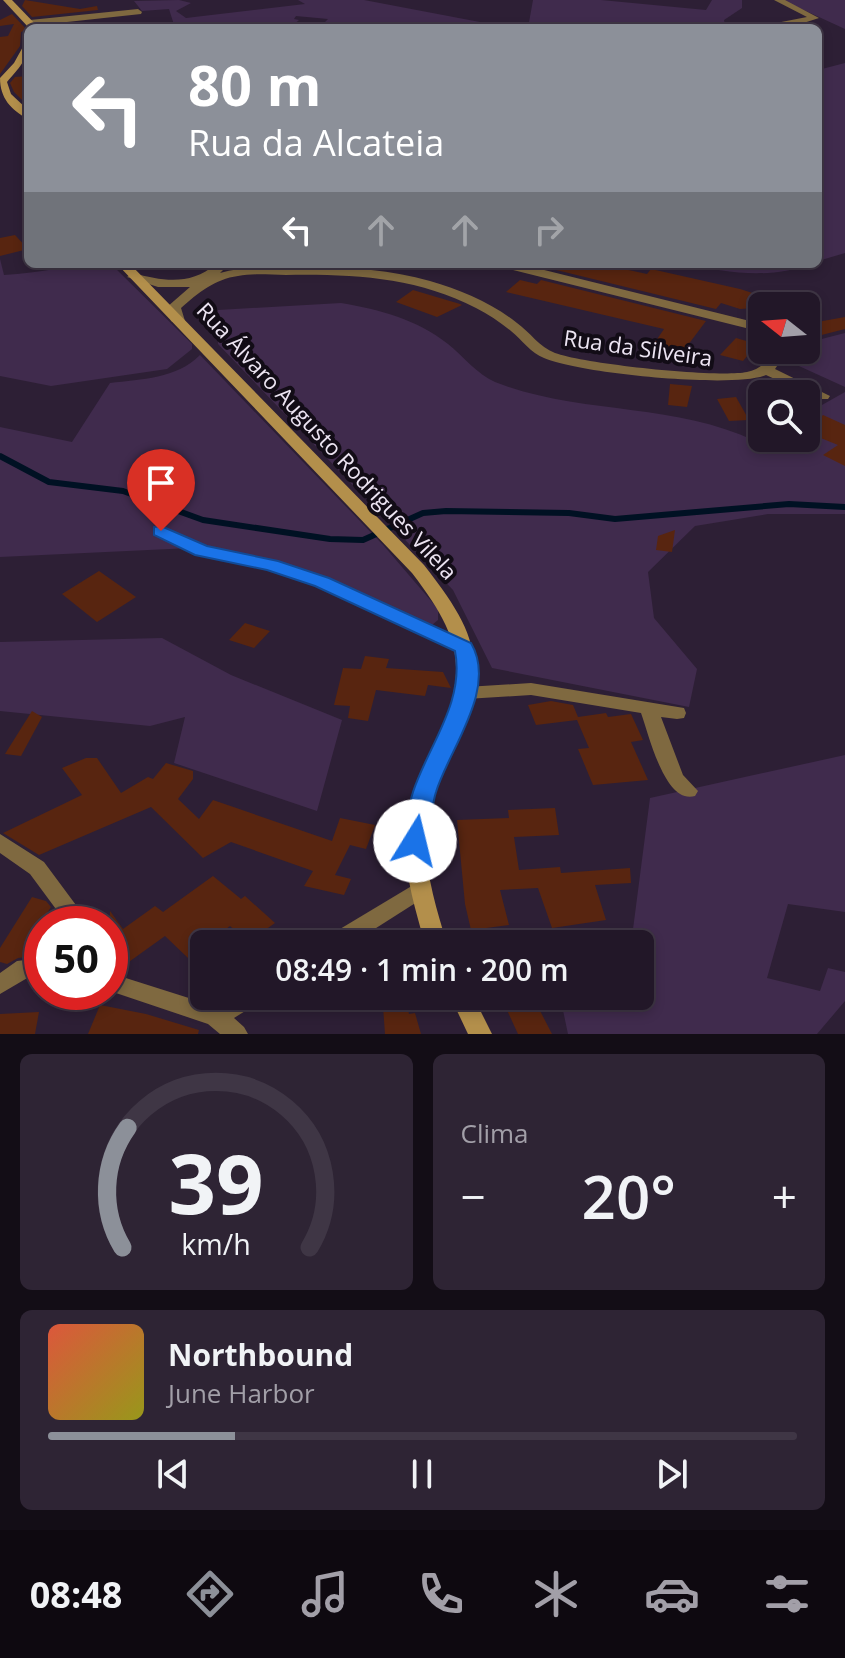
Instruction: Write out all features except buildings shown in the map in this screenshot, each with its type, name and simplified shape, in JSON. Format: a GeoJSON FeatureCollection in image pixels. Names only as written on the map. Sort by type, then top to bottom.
{"type":"FeatureCollection","features":[{"type":"Feature","properties":{"kind":"main road"},"geometry":{"type":"LineString","coordinates":[[7,0],[31,24]]}},
{"type":"Feature","properties":{"kind":"main road"},"geometry":{"type":"LineString","coordinates":[[24,53],[1,82],[6,95],[24,112]]}},
{"type":"Feature","properties":{"kind":"main road","name":"Rua Álvaro Augusto Rodrigues Vilela"},"geometry":{"type":"LineString","coordinates":[[126,268],[438,593],[464,648],[468,666],[466,693],[419,810],[415,841],[420,889],[432,930]]}},
{"type":"Feature","properties":{"kind":"main road"},"geometry":{"type":"LineString","coordinates":[[468,1010],[480,1034]]}},
{"type":"Feature","properties":{"kind":"street"},"geometry":{"type":"LineString","coordinates":[[778,0],[815,18],[792,24]]}},
{"type":"Feature","properties":{"kind":"street"},"geometry":{"type":"LineString","coordinates":[[40,24],[138,12]]}},
{"type":"Feature","properties":{"kind":"street"},"geometry":{"type":"LineString","coordinates":[[155,298],[161,290],[194,283],[217,268]]}},
{"type":"Feature","properties":{"kind":"street"},"geometry":{"type":"LineString","coordinates":[[224,268],[239,272]]}},
{"type":"Feature","properties":{"kind":"street","name":"Rua da Silveira"},"geometry":{"type":"LineString","coordinates":[[155,298],[171,300],[246,268]]}},
{"type":"Feature","properties":{"kind":"street","name":"Rua da Silveira"},"geometry":{"type":"LineString","coordinates":[[289,268],[303,270]]}},
{"type":"Feature","properties":{"kind":"street","name":"Rua da Silveira"},"geometry":{"type":"LineString","coordinates":[[521,268],[748,325]]}},
{"type":"Feature","properties":{"kind":"street","name":"Rua da Silveira"},"geometry":{"type":"LineString","coordinates":[[239,272],[303,270],[379,274],[447,291],[504,319],[541,351],[559,359],[713,379],[748,377],[764,369]]}},
{"type":"Feature","properties":{"kind":"street"},"geometry":{"type":"LineString","coordinates":[[133,277],[170,286]]}},
{"type":"Feature","properties":{"kind":"street"},"geometry":{"type":"LineString","coordinates":[[178,321],[174,307],[187,293]]}},
{"type":"Feature","properties":{"kind":"street"},"geometry":{"type":"LineString","coordinates":[[764,369],[771,364]]}},
{"type":"Feature","properties":{"kind":"street"},"geometry":{"type":"LineString","coordinates":[[764,369],[823,396]]}},
{"type":"Feature","properties":{"kind":"street"},"geometry":{"type":"LineString","coordinates":[[161,531],[202,551],[271,565],[322,582],[464,648]]}},
{"type":"Feature","properties":{"kind":"street"},"geometry":{"type":"LineString","coordinates":[[466,693],[531,689],[677,713]]}},
{"type":"Feature","properties":{"kind":"street"},"geometry":{"type":"LineString","coordinates":[[648,708],[675,779],[688,791]]}},
{"type":"Feature","properties":{"kind":"street"},"geometry":{"type":"LineString","coordinates":[[0,842],[37,868],[66,906]]}},
{"type":"Feature","properties":{"kind":"street"},"geometry":{"type":"LineString","coordinates":[[355,930],[420,889]]}},
{"type":"Feature","properties":{"kind":"street"},"geometry":{"type":"LineString","coordinates":[[0,985],[24,969]]}},
{"type":"Feature","properties":{"kind":"street"},"geometry":{"type":"LineString","coordinates":[[128,988],[216,1017],[236,1034]]}},
{"type":"Feature","properties":{"kind":"street"},"geometry":{"type":"LineString","coordinates":[[216,1017],[227,1010]]}},
{"type":"Feature","properties":{"kind":"shaded area"},"geometry":{"type":"Polygon","coordinates":[[[179,0],[191,3],[176,11],[186,18],[305,4],[298,0],[364,0],[490,24],[323,24],[328,19],[296,16],[294,19],[299,20],[294,24],[174,24],[169,9],[142,11],[134,1],[179,0]]]}},
{"type":"Feature","properties":{"kind":"shaded area"},"geometry":{"type":"Polygon","coordinates":[[[533,0],[601,0],[706,10],[712,0],[742,0],[742,8],[724,20],[725,24],[529,24],[533,0]]]}},
{"type":"Feature","properties":{"kind":"shaded area"},"geometry":{"type":"Polygon","coordinates":[[[782,0],[845,0],[845,29],[782,0]]]}},
{"type":"Feature","properties":{"kind":"shaded area"},"geometry":{"type":"Polygon","coordinates":[[[845,63],[845,253],[822,260],[822,69],[845,63]]]}},
{"type":"Feature","properties":{"kind":"shaded area"},"geometry":{"type":"Polygon","coordinates":[[[0,259],[4,275],[61,268],[115,268],[192,344],[192,349],[167,369],[51,386],[0,376],[0,259]]]}},
{"type":"Feature","properties":{"kind":"shaded area"},"geometry":{"type":"Polygon","coordinates":[[[707,268],[798,268],[763,273],[707,268]]]}},
{"type":"Feature","properties":{"kind":"shaded area"},"geometry":{"type":"Polygon","coordinates":[[[341,303],[384,312],[436,335],[495,382],[560,400],[692,420],[748,438],[748,452],[820,452],[820,406],[845,392],[845,514],[768,514],[695,526],[648,572],[654,618],[697,669],[689,707],[492,668],[453,590],[218,344],[218,310],[341,303]]]}},
{"type":"Feature","properties":{"kind":"shaded area"},"geometry":{"type":"Polygon","coordinates":[[[845,333],[845,387],[795,364],[820,364],[820,339],[845,333]]]}},
{"type":"Feature","properties":{"kind":"shaded area"},"geometry":{"type":"Polygon","coordinates":[[[200,355],[384,546],[438,609],[438,620],[432,625],[305,570],[212,547],[0,557],[0,427],[72,442],[110,383],[169,373],[200,355]]]}},
{"type":"Feature","properties":{"kind":"shaded area"},"geometry":{"type":"Polygon","coordinates":[[[162,638],[231,675],[342,720],[317,811],[174,763],[185,717],[150,726],[0,711],[0,642],[162,638]]]}},
{"type":"Feature","properties":{"kind":"shaded area"},"geometry":{"type":"Polygon","coordinates":[[[845,755],[845,912],[788,904],[767,978],[820,991],[828,968],[845,972],[845,1001],[817,1034],[568,1034],[563,1010],[654,1010],[654,930],[633,930],[650,798],[845,755]]]}},
{"type":"Feature","properties":{"kind":"waterway"},"geometry":{"type":"LineString","coordinates":[[0,456],[49,482],[123,491],[203,520],[330,539],[363,540],[423,513],[446,511],[569,513],[615,519],[789,504],[845,507]]}},
{"type":"Feature","properties":{"kind":"route"},"geometry":{"type":"LineString","coordinates":[[161,531],[202,551],[271,565],[322,582],[464,648],[468,666],[466,693],[424,793],[415,841]]}}]}
